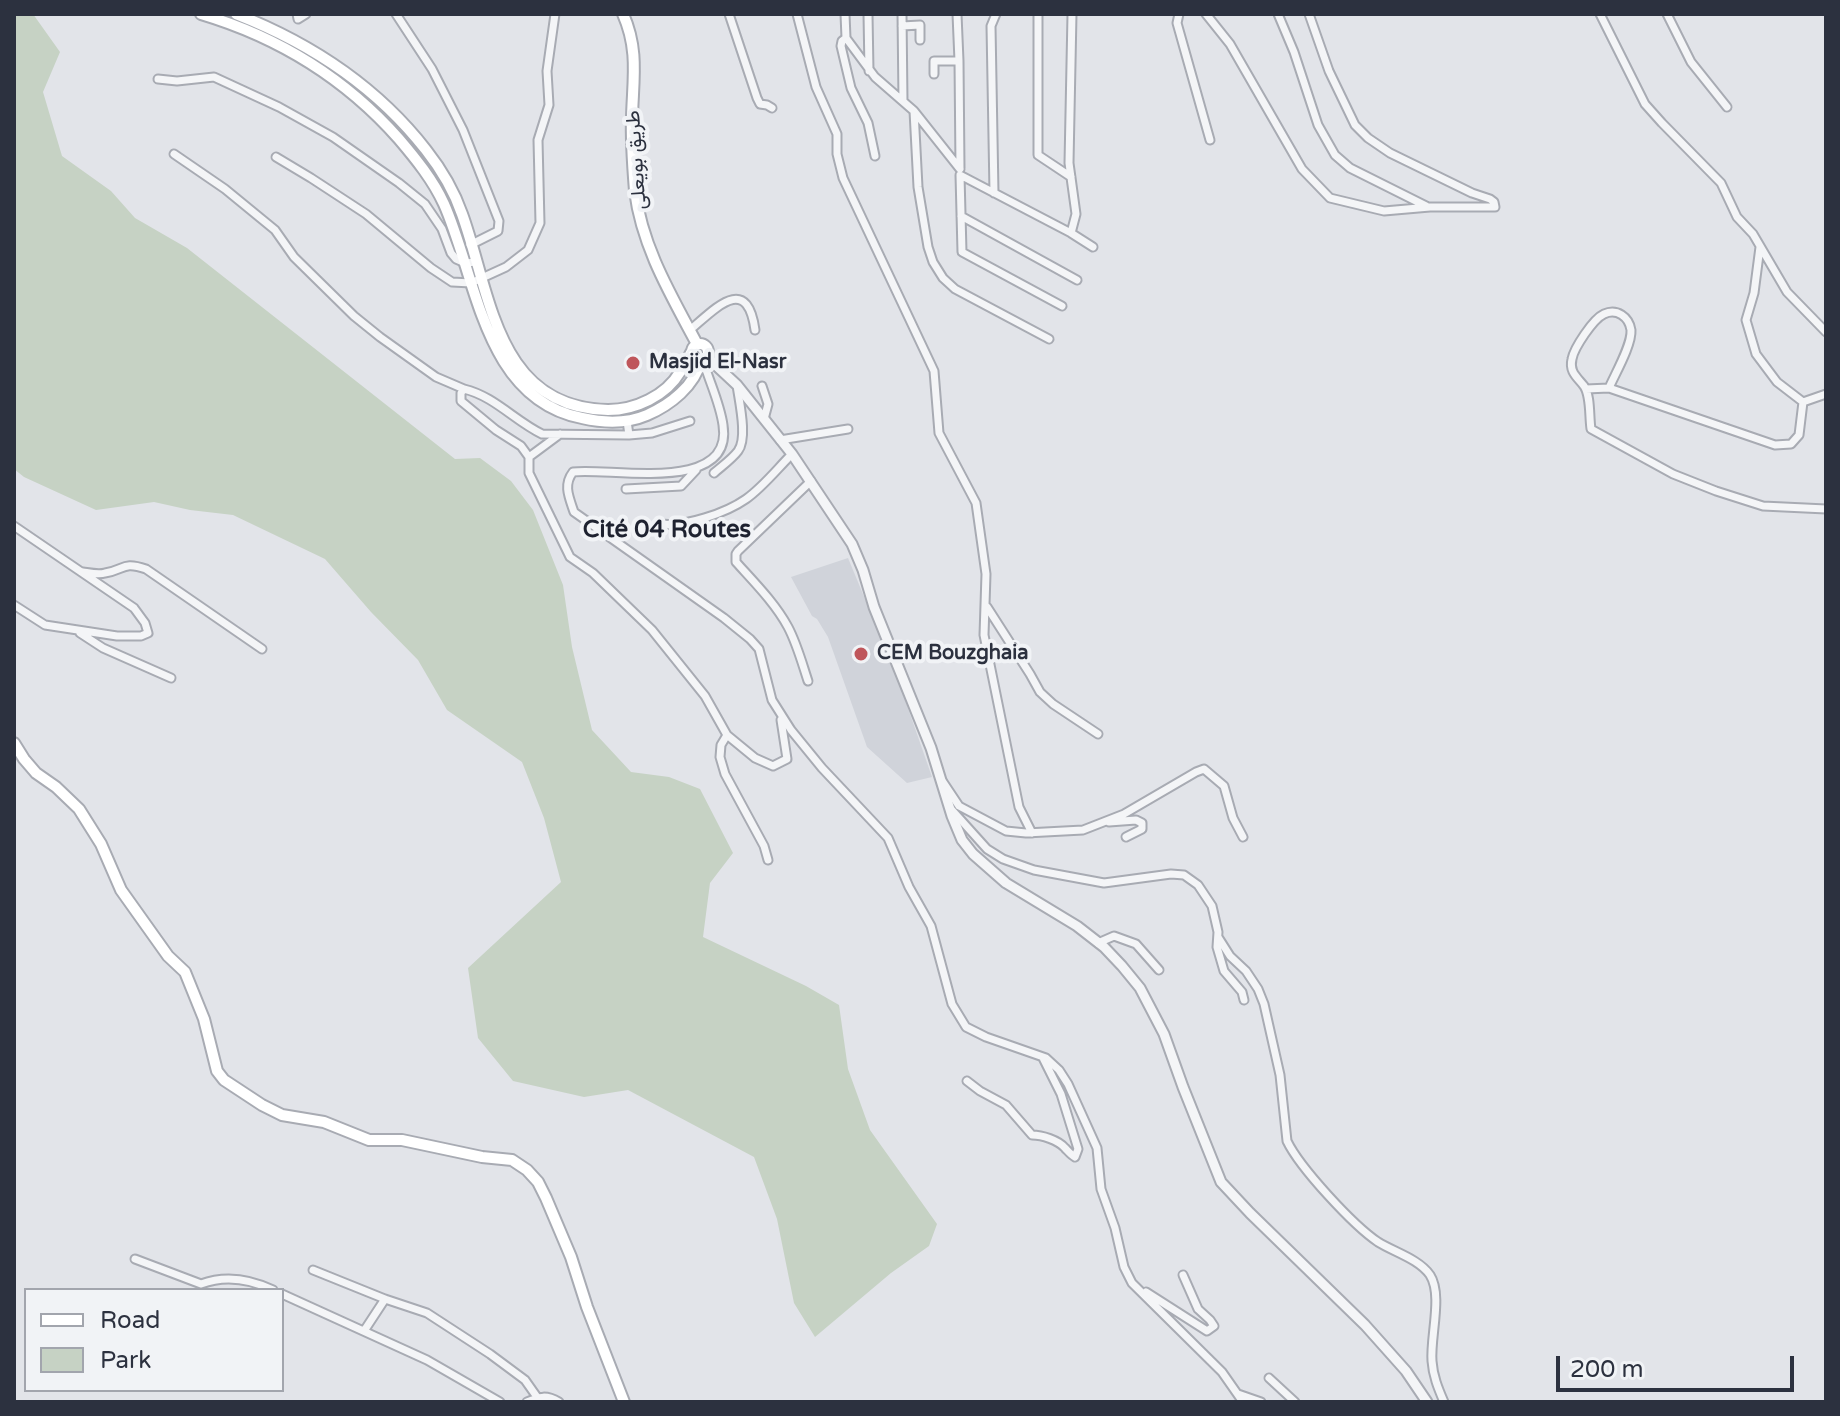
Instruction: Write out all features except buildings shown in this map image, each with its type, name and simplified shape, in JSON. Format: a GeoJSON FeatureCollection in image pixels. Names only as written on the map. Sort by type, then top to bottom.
{"type":"FeatureCollection","features":[{"type":"Feature","properties":{"kind":"main road"},"geometry":{"type":"LineString","coordinates":[[236,14],[299,43],[345,71],[383,102],[426,150],[461,211],[472,245],[471,262],[480,311],[495,347],[532,395],[556,411],[575,417],[627,421],[657,411],[679,395],[694,379],[703,359]]}},
{"type":"Feature","properties":{"kind":"main road","name":"طريق بويعلى"},"geometry":{"type":"LineString","coordinates":[[623,14],[629,27],[635,63],[631,137],[639,209],[656,266],[690,330],[695,359],[703,359]]}},
{"type":"Feature","properties":{"kind":"main road"},"geometry":{"type":"LineString","coordinates":[[207,15],[287,49],[332,76],[363,101],[400,140],[432,181],[460,246],[471,262]]}},
{"type":"Feature","properties":{"kind":"main road"},"geometry":{"type":"LineString","coordinates":[[476,281],[514,359],[541,390],[561,402],[581,408],[610,410],[635,405],[669,386],[694,348]]}},
{"type":"Feature","properties":{"kind":"main road"},"geometry":{"type":"LineString","coordinates":[[14,743],[36,773],[79,809],[101,844],[121,890],[168,956],[185,972],[204,1019],[217,1071],[224,1080],[282,1115],[324,1122],[369,1140],[402,1140],[482,1157],[512,1160],[527,1170],[538,1182],[571,1257],[624,1402]]}},
{"type":"Feature","properties":{"kind":"street"},"geometry":{"type":"LineString","coordinates":[[297,14],[298,19],[306,14]]}},
{"type":"Feature","properties":{"kind":"street"},"geometry":{"type":"LineString","coordinates":[[396,14],[432,69],[463,130],[499,221],[498,231],[472,245],[460,246]]}},
{"type":"Feature","properties":{"kind":"street"},"geometry":{"type":"LineString","coordinates":[[276,157],[366,214],[452,282],[476,281],[506,267],[528,250],[540,223],[538,140],[549,105],[547,71],[555,14]]}},
{"type":"Feature","properties":{"kind":"street"},"geometry":{"type":"LineString","coordinates":[[729,14],[757,98],[760,104],[772,108]]}},
{"type":"Feature","properties":{"kind":"street"},"geometry":{"type":"LineString","coordinates":[[797,14],[816,87],[837,134],[837,154],[843,178],[934,371],[939,433],[976,503],[986,574],[984,635],[1019,807],[1032,833]]}},
{"type":"Feature","properties":{"kind":"street"},"geometry":{"type":"LineString","coordinates":[[845,14],[846,38],[869,71],[914,111],[960,172],[1093,247]]}},
{"type":"Feature","properties":{"kind":"street"},"geometry":{"type":"LineString","coordinates":[[868,14],[869,71]]}},
{"type":"Feature","properties":{"kind":"street"},"geometry":{"type":"LineString","coordinates":[[902,14],[903,101]]}},
{"type":"Feature","properties":{"kind":"street"},"geometry":{"type":"LineString","coordinates":[[957,14],[962,252],[1062,306]]}},
{"type":"Feature","properties":{"kind":"street"},"geometry":{"type":"LineString","coordinates":[[994,193],[991,26],[996,14]]}},
{"type":"Feature","properties":{"kind":"street"},"geometry":{"type":"LineString","coordinates":[[1038,14],[1038,155],[1071,177]]}},
{"type":"Feature","properties":{"kind":"street"},"geometry":{"type":"LineString","coordinates":[[1071,233],[1076,214],[1069,163],[1072,14]]}},
{"type":"Feature","properties":{"kind":"street"},"geometry":{"type":"LineString","coordinates":[[1179,14],[1177,23],[1210,140]]}},
{"type":"Feature","properties":{"kind":"street"},"geometry":{"type":"LineString","coordinates":[[1206,14],[1230,44],[1302,169],[1330,198],[1384,211],[1495,207],[1490,199],[1390,153],[1355,125],[1318,45],[1309,14]]}},
{"type":"Feature","properties":{"kind":"street"},"geometry":{"type":"LineString","coordinates":[[1278,14],[1318,125],[1335,155],[1350,168],[1430,207]]}},
{"type":"Feature","properties":{"kind":"street"},"geometry":{"type":"LineString","coordinates":[[1600,14],[1645,104],[1721,183],[1737,217],[1753,234],[1787,292],[1826,332]]}},
{"type":"Feature","properties":{"kind":"street"},"geometry":{"type":"LineString","coordinates":[[1667,14],[1691,62],[1727,107]]}},
{"type":"Feature","properties":{"kind":"street"},"geometry":{"type":"LineString","coordinates":[[902,26],[920,25],[920,40]]}},
{"type":"Feature","properties":{"kind":"street"},"geometry":{"type":"LineString","coordinates":[[846,38],[841,46],[856,101],[868,123],[875,156]]}},
{"type":"Feature","properties":{"kind":"street"},"geometry":{"type":"LineString","coordinates":[[934,74],[934,61],[959,61]]}},
{"type":"Feature","properties":{"kind":"street"},"geometry":{"type":"LineString","coordinates":[[158,79],[177,81],[214,77],[279,107],[333,137],[425,204],[442,229],[451,253],[456,259],[471,262]]}},
{"type":"Feature","properties":{"kind":"street"},"geometry":{"type":"LineString","coordinates":[[914,111],[918,187],[933,262],[955,289],[1049,339]]}},
{"type":"Feature","properties":{"kind":"street"},"geometry":{"type":"LineString","coordinates":[[174,154],[225,189],[275,230],[294,257],[380,337],[436,377],[476,391],[530,428],[542,434],[629,435],[652,433],[690,421]]}},
{"type":"Feature","properties":{"kind":"street"},"geometry":{"type":"LineString","coordinates":[[961,216],[1077,280]]}},
{"type":"Feature","properties":{"kind":"street"},"geometry":{"type":"LineString","coordinates":[[1760,246],[1754,293],[1746,320],[1756,354],[1777,382],[1803,402]]}},
{"type":"Feature","properties":{"kind":"street"},"geometry":{"type":"LineString","coordinates":[[690,330],[727,300],[736,299],[745,302],[751,309],[755,330]]}},
{"type":"Feature","properties":{"kind":"street"},"geometry":{"type":"LineString","coordinates":[[1609,388],[1630,340],[1631,329],[1620,313],[1605,313],[1591,326],[1572,359],[1572,371],[1586,389],[1591,429],[1673,474],[1716,491],[1763,506],[1826,509]]}},
{"type":"Feature","properties":{"kind":"street"},"geometry":{"type":"LineString","coordinates":[[703,359],[737,385],[754,406],[792,454],[852,544],[931,748],[962,840],[1006,883],[1077,926],[1122,966],[1140,988],[1164,1034],[1221,1182],[1365,1325],[1406,1371],[1427,1402]]}},
{"type":"Feature","properties":{"kind":"street"},"geometry":{"type":"LineString","coordinates":[[626,489],[681,486],[718,450],[724,433],[723,424],[703,359]]}},
{"type":"Feature","properties":{"kind":"street"},"geometry":{"type":"LineString","coordinates":[[714,473],[740,449],[743,439],[737,385]]}},
{"type":"Feature","properties":{"kind":"street"},"geometry":{"type":"LineString","coordinates":[[762,386],[768,404],[764,419]]}},
{"type":"Feature","properties":{"kind":"street"},"geometry":{"type":"LineString","coordinates":[[1586,389],[1609,388],[1775,445],[1791,444],[1799,435],[1803,402]]}},
{"type":"Feature","properties":{"kind":"street"},"geometry":{"type":"LineString","coordinates":[[464,389],[461,401],[521,446],[529,457],[529,473],[570,557],[593,573],[652,630],[705,696],[727,735],[755,758],[773,766],[787,759],[781,715]]}},
{"type":"Feature","properties":{"kind":"street"},"geometry":{"type":"LineString","coordinates":[[1803,402],[1826,394]]}},
{"type":"Feature","properties":{"kind":"street"},"geometry":{"type":"LineString","coordinates":[[741,417],[754,406]]}},
{"type":"Feature","properties":{"kind":"street"},"geometry":{"type":"LineString","coordinates":[[627,421],[629,435]]}},
{"type":"Feature","properties":{"kind":"street"},"geometry":{"type":"LineString","coordinates":[[780,440],[848,429]]}},
{"type":"Feature","properties":{"kind":"street"},"geometry":{"type":"LineString","coordinates":[[529,457],[562,433]]}},
{"type":"Feature","properties":{"kind":"street"},"geometry":{"type":"LineString","coordinates":[[661,524],[687,523],[739,503],[792,454]]}},
{"type":"Feature","properties":{"kind":"street"},"geometry":{"type":"LineString","coordinates":[[697,469],[624,474],[588,470],[573,472],[568,480],[568,493],[574,512],[724,618],[759,649],[772,700],[781,715],[822,768],[888,838],[909,887],[931,926],[952,1004],[966,1027],[1042,1056],[1059,1070],[1097,1148],[1101,1189],[1124,1267],[1132,1283],[1222,1372],[1243,1402]]}},
{"type":"Feature","properties":{"kind":"street"},"geometry":{"type":"LineString","coordinates":[[808,681],[788,627],[735,558],[738,551],[811,481]]}},
{"type":"Feature","properties":{"kind":"street"},"geometry":{"type":"LineString","coordinates":[[14,526],[134,608],[148,633],[117,636],[45,625],[14,605]]}},
{"type":"Feature","properties":{"kind":"street"},"geometry":{"type":"LineString","coordinates":[[81,572],[105,574],[134,565],[146,569],[262,649]]}},
{"type":"Feature","properties":{"kind":"street"},"geometry":{"type":"LineString","coordinates":[[985,605],[1040,692],[1098,734]]}},
{"type":"Feature","properties":{"kind":"street"},"geometry":{"type":"LineString","coordinates":[[75,630],[103,648],[171,678]]}},
{"type":"Feature","properties":{"kind":"street"},"geometry":{"type":"LineString","coordinates":[[727,735],[721,745],[720,757],[725,774],[764,846],[768,860]]}},
{"type":"Feature","properties":{"kind":"street"},"geometry":{"type":"LineString","coordinates":[[940,777],[959,806],[1006,831],[1032,833],[1083,830],[1124,814],[1204,769],[1224,786],[1233,818],[1243,837]]}},
{"type":"Feature","properties":{"kind":"street"},"geometry":{"type":"LineString","coordinates":[[949,807],[987,849],[1003,859],[1034,870],[1104,883],[1184,875],[1198,885],[1212,906],[1218,932],[1217,947],[1224,971],[1242,992],[1244,1000]]}},
{"type":"Feature","properties":{"kind":"street"},"geometry":{"type":"LineString","coordinates":[[1102,822],[1136,820],[1142,823],[1142,829],[1126,837]]}},
{"type":"Feature","properties":{"kind":"street"},"geometry":{"type":"LineString","coordinates":[[1098,943],[1114,936],[1136,944],[1159,970]]}},
{"type":"Feature","properties":{"kind":"street"},"geometry":{"type":"LineString","coordinates":[[1218,937],[1230,956],[1246,971],[1264,1004],[1280,1075],[1287,1141],[1291,1149],[1357,1225],[1429,1274],[1437,1291],[1431,1357],[1433,1375],[1444,1402]]}},
{"type":"Feature","properties":{"kind":"street"},"geometry":{"type":"LineString","coordinates":[[967,1081],[1006,1105],[1032,1135],[1041,1135],[1064,1145],[1068,1153],[1075,1157],[1078,1149],[1061,1094],[1042,1056]]}},
{"type":"Feature","properties":{"kind":"street"},"geometry":{"type":"LineString","coordinates":[[135,1259],[201,1284],[217,1278],[236,1279],[266,1288]]}},
{"type":"Feature","properties":{"kind":"street"},"geometry":{"type":"LineString","coordinates":[[313,1270],[427,1313],[525,1380],[537,1397]]}},
{"type":"Feature","properties":{"kind":"street"},"geometry":{"type":"LineString","coordinates":[[1132,1283],[1207,1331],[1212,1329],[1214,1326],[1198,1309],[1183,1275]]}},
{"type":"Feature","properties":{"kind":"street"},"geometry":{"type":"LineString","coordinates":[[284,1295],[427,1360],[500,1402]]}},
{"type":"Feature","properties":{"kind":"street"},"geometry":{"type":"LineString","coordinates":[[364,1331],[385,1299]]}},
{"type":"Feature","properties":{"kind":"street"},"geometry":{"type":"LineString","coordinates":[[1269,1378],[1295,1402]]}},
{"type":"Feature","properties":{"kind":"street"},"geometry":{"type":"LineString","coordinates":[[1236,1394],[1261,1402]]}},
{"type":"Feature","properties":{"kind":"street"},"geometry":{"type":"LineString","coordinates":[[527,1402],[545,1396],[559,1402]]}},
{"type":"Feature","properties":{"kind":"shaded area","name":"CEM Bouzghaia"},"geometry":{"type":"Polygon","coordinates":[[[848,558],[895,671],[932,777],[907,783],[867,747],[828,637],[812,616],[791,577],[848,558]]]}},
{"type":"Feature","properties":{"kind":"green space"},"geometry":{"type":"Polygon","coordinates":[[[14,14],[33,14],[60,52],[43,92],[62,156],[111,191],[135,218],[187,248],[455,459],[480,458],[511,481],[533,510],[563,585],[572,647],[592,730],[631,772],[669,777],[700,789],[733,853],[710,883],[703,937],[839,1005],[848,1069],[870,1130],[937,1224],[929,1246],[891,1273],[815,1337],[794,1303],[777,1219],[754,1157],[628,1090],[584,1097],[513,1081],[478,1038],[468,968],[561,882],[544,818],[522,762],[447,710],[418,660],[325,559],[233,515],[154,502],[96,510],[24,477],[14,469],[14,14]]]}},
{"type":"Feature","properties":{"kind":"place","name":"Masjid El-Nasr"},"geometry":{"type":"Point","coordinates":[633,363]}},
{"type":"Feature","properties":{"kind":"place","name":"CEM Bouzghaia"},"geometry":{"type":"Point","coordinates":[861,654]}},
{"type":"Feature","properties":{"kind":"district","name":"Cité 04 Routes"},"geometry":{"type":"Point","coordinates":[667,531]}}]}
